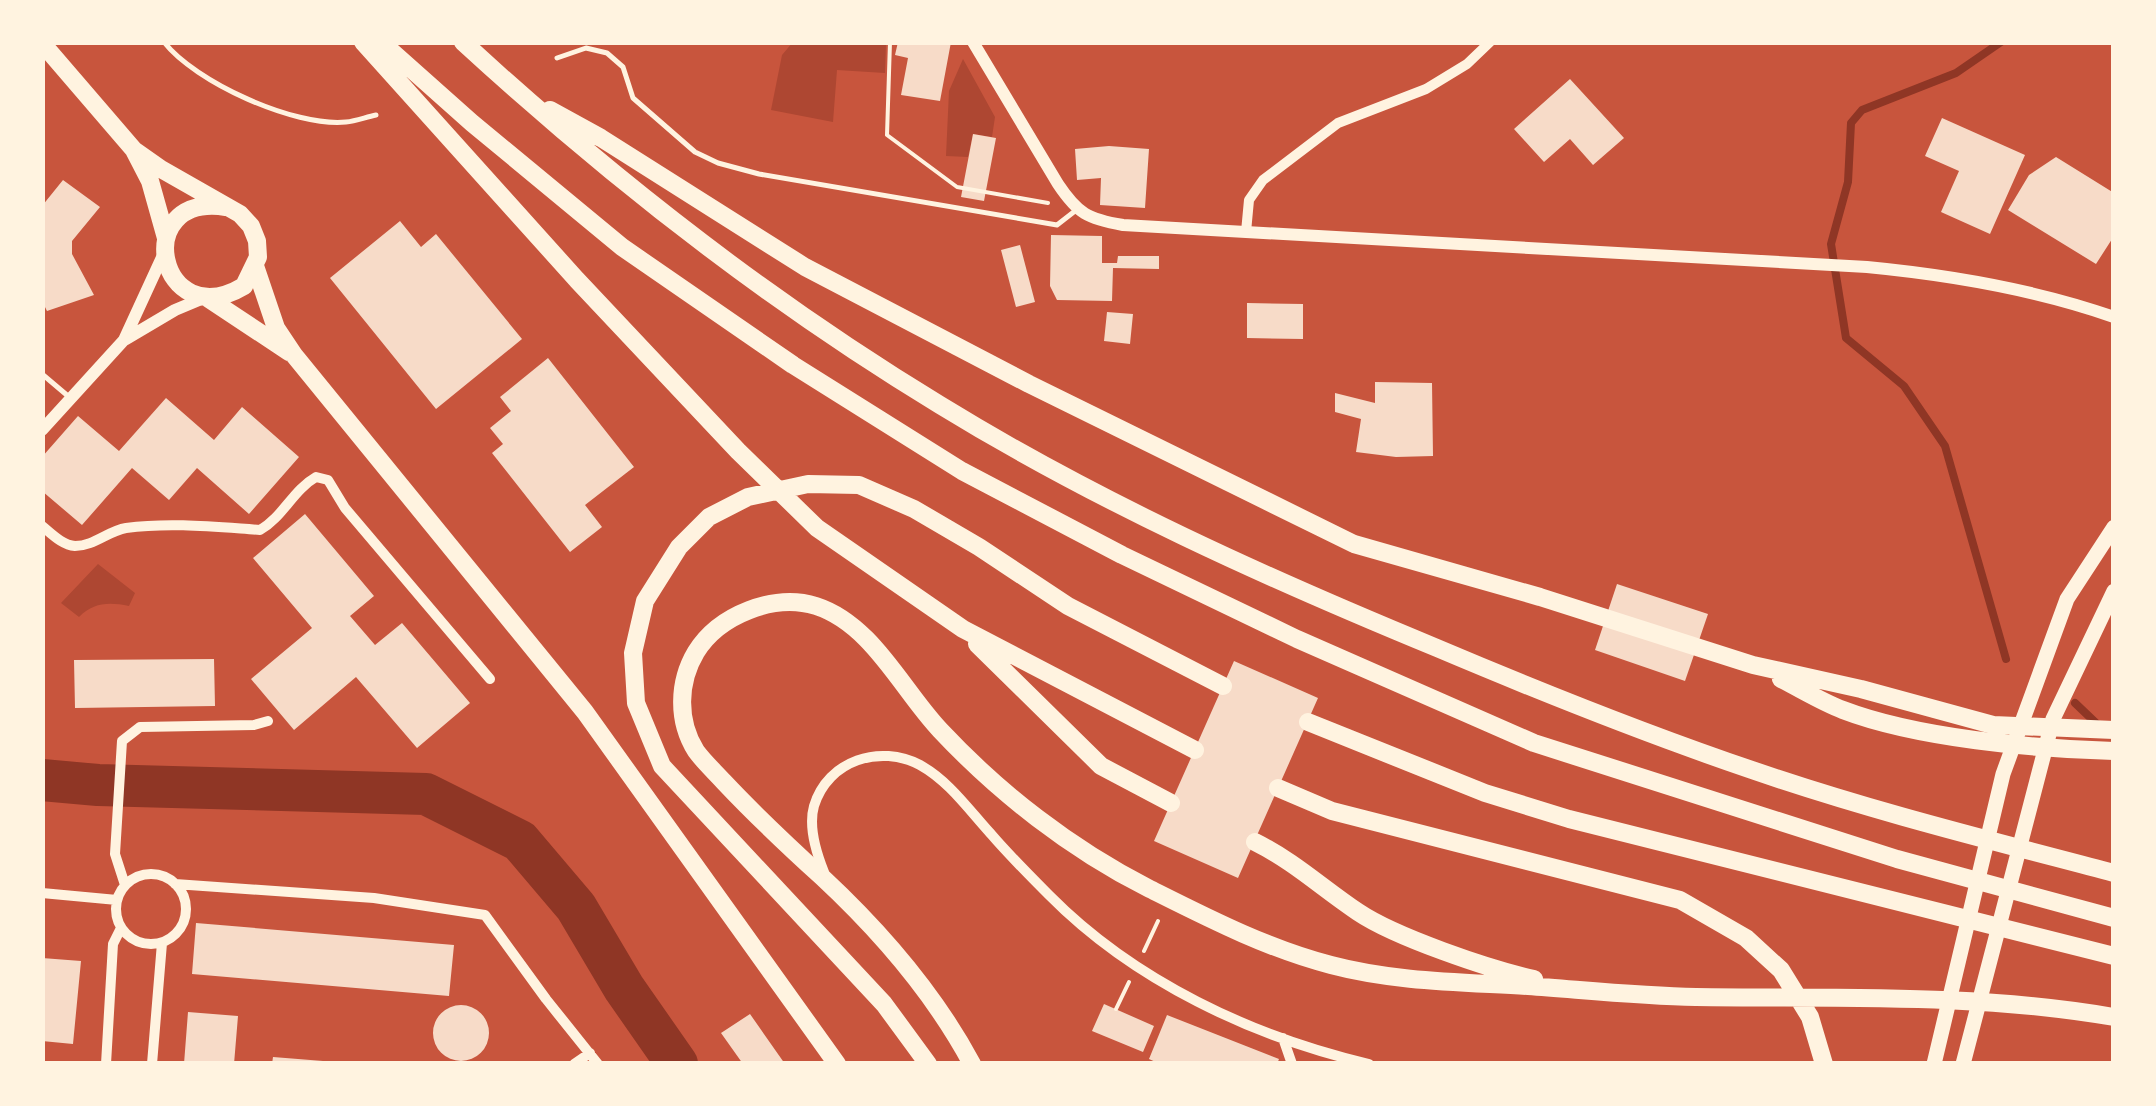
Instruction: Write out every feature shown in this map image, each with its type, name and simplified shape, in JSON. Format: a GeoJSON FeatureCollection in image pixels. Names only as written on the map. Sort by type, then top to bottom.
{"type":"FeatureCollection","features":[{"type":"Feature","properties":{"kind":"highway"},"geometry":{"type":"LineString","coordinates":[[363,42],[577,280],[738,452],[817,528],[963,629],[1194,750]]}},
{"type":"Feature","properties":{"kind":"highway"},"geometry":{"type":"LineString","coordinates":[[381,42],[472,124],[622,247],[793,365],[962,471],[1122,555],[1534,743],[1738,811],[2105,916]]}},
{"type":"Feature","properties":{"kind":"highway"},"geometry":{"type":"LineString","coordinates":[[463,42],[618,178],[838,340],[956,415],[1136,513],[1334,605],[1562,700],[1754,771],[2113,873]]}},
{"type":"Feature","properties":{"kind":"highway"},"geometry":{"type":"LineString","coordinates":[[42,43],[134,150],[150,181],[172,277],[184,289],[206,297],[294,354]]}},
{"type":"Feature","properties":{"kind":"highway"},"geometry":{"type":"LineString","coordinates":[[518,92],[601,138],[805,267],[1029,384],[1354,544],[1540,597],[1753,665],[1861,689],[1993,726],[2114,730]]}},
{"type":"Feature","properties":{"kind":"highway"},"geometry":{"type":"LineString","coordinates":[[134,150],[240,214],[251,226],[258,241],[255,266],[244,286],[230,294],[206,297]]}},
{"type":"Feature","properties":{"kind":"highway"},"geometry":{"type":"LineString","coordinates":[[165,245],[183,212],[210,204],[226,206]]}},
{"type":"Feature","properties":{"kind":"highway"},"geometry":{"type":"LineString","coordinates":[[255,266],[276,328],[294,354],[584,712],[837,1064]]}},
{"type":"Feature","properties":{"kind":"highway"},"geometry":{"type":"LineString","coordinates":[[928,1064],[884,1004],[662,766],[636,703],[633,653],[644,601],[679,547],[709,517],[748,498],[808,484],[859,485],[914,509],[979,546],[1068,606],[1224,686]]}},
{"type":"Feature","properties":{"kind":"highway"},"geometry":{"type":"LineString","coordinates":[[972,1064],[954,1030],[913,974],[694,749],[680,708],[686,676],[710,634],[737,615],[759,606],[814,605],[843,620],[876,651],[938,728],[999,786],[1086,853],[1144,886],[1269,944],[1330,965],[1394,978],[1689,996],[1916,998],[2114,1017]]}},
{"type":"Feature","properties":{"kind":"highway"},"geometry":{"type":"LineString","coordinates":[[963,629],[1101,766],[1171,803]]}},
{"type":"Feature","properties":{"kind":"highway"},"geometry":{"type":"LineString","coordinates":[[1753,665],[1844,710],[1918,730],[2069,750],[2114,751]]}},
{"type":"Feature","properties":{"kind":"highway"},"geometry":{"type":"LineString","coordinates":[[1308,722],[1485,793],[1552,814],[2114,956]]}},
{"type":"Feature","properties":{"kind":"highway"},"geometry":{"type":"LineString","coordinates":[[1278,788],[1332,811],[1680,900],[1746,938],[1781,970],[1810,1017],[1824,1064]]}},
{"type":"Feature","properties":{"kind":"highway"},"geometry":{"type":"LineString","coordinates":[[1254,842],[1308,872],[1360,913],[1398,932],[1528,978],[1593,990]]}},
{"type":"Feature","properties":{"kind":"main road"},"geometry":{"type":"LineString","coordinates":[[1934,1064],[2003,774],[2067,600],[2114,527]]}},
{"type":"Feature","properties":{"kind":"main road"},"geometry":{"type":"LineString","coordinates":[[1965,1060],[2054,719],[2114,591]]}},
{"type":"Feature","properties":{"kind":"street"},"geometry":{"type":"LineString","coordinates":[[973,42],[1058,184],[1077,209],[1092,220],[1123,226],[1924,272],[2017,290],[2114,316]]}},
{"type":"Feature","properties":{"kind":"street"},"geometry":{"type":"LineString","coordinates":[[1246,232],[1250,200],[1263,180],[1338,123],[1426,89],[1467,64],[1490,42]]}},
{"type":"Feature","properties":{"kind":"street"},"geometry":{"type":"LineString","coordinates":[[42,430],[124,340],[154,280],[165,245]]}},
{"type":"Feature","properties":{"kind":"street"},"geometry":{"type":"LineString","coordinates":[[124,340],[206,297]]}},
{"type":"Feature","properties":{"kind":"street"},"geometry":{"type":"LineString","coordinates":[[42,526],[72,546],[90,544],[120,529],[150,525],[260,530],[271,524],[303,484],[316,476],[328,480],[345,508],[490,680]]}},
{"type":"Feature","properties":{"kind":"street"},"geometry":{"type":"LineString","coordinates":[[125,885],[115,854],[122,741],[140,727],[254,725],[268,721]]}},
{"type":"Feature","properties":{"kind":"street"},"geometry":{"type":"LineString","coordinates":[[828,883],[815,850],[813,828],[814,806],[827,782],[843,766],[861,758],[884,756],[918,764],[944,782],[1053,900],[1116,950],[1180,992],[1242,1023],[1320,1052],[1369,1064]]}},
{"type":"Feature","properties":{"kind":"street"},"geometry":{"type":"LineString","coordinates":[[176,884],[186,906],[181,929],[162,943],[139,942],[121,928],[117,900],[125,885],[145,874],[156,874],[176,884],[374,898],[485,915],[598,1064]]}},
{"type":"Feature","properties":{"kind":"street"},"geometry":{"type":"LineString","coordinates":[[42,893],[117,900]]}},
{"type":"Feature","properties":{"kind":"street"},"geometry":{"type":"LineString","coordinates":[[106,1058],[114,944],[121,928]]}},
{"type":"Feature","properties":{"kind":"street"},"geometry":{"type":"LineString","coordinates":[[152,1064],[162,943]]}},
{"type":"Feature","properties":{"kind":"street"},"geometry":{"type":"LineString","coordinates":[[1283,1038],[1292,1064]]}},
{"type":"Feature","properties":{"kind":"street"},"geometry":{"type":"LineString","coordinates":[[574,1064],[590,1053]]}},
{"type":"Feature","properties":{"kind":"lane"},"geometry":{"type":"LineString","coordinates":[[164,42],[176,58],[194,71],[270,107],[316,120],[344,122],[376,115]]}},
{"type":"Feature","properties":{"kind":"lane"},"geometry":{"type":"LineString","coordinates":[[556,58],[586,48],[607,53],[623,67],[633,98],[695,152],[718,163],[759,174],[1057,225],[1077,209]]}},
{"type":"Feature","properties":{"kind":"lane"},"geometry":{"type":"LineString","coordinates":[[42,374],[70,398]]}},
{"type":"Feature","properties":{"kind":"path"},"geometry":{"type":"LineString","coordinates":[[890,42],[887,135],[957,187],[1048,204]]}},
{"type":"Feature","properties":{"kind":"shaded area"},"geometry":{"type":"Polygon","coordinates":[[[793,42],[886,43],[885,73],[837,70],[833,122],[771,110],[782,55],[793,42]]]}},
{"type":"Feature","properties":{"kind":"shaded area"},"geometry":{"type":"Polygon","coordinates":[[[963,59],[995,117],[992,137],[973,134],[968,157],[946,156],[949,91],[963,59]]]}},
{"type":"Feature","properties":{"kind":"shaded area"},"geometry":{"type":"Polygon","coordinates":[[[98,564],[135,593],[129,606],[102,604],[79,617],[61,603],[98,564]]]}},
{"type":"Feature","properties":{"kind":"building"},"geometry":{"type":"Polygon","coordinates":[[[898,42],[951,42],[940,101],[901,95],[908,58],[895,55],[898,42]]]}},
{"type":"Feature","properties":{"kind":"building"},"geometry":{"type":"Polygon","coordinates":[[[1570,79],[1624,138],[1593,165],[1570,139],[1544,162],[1514,129],[1570,79]]]}},
{"type":"Feature","properties":{"kind":"building"},"geometry":{"type":"Polygon","coordinates":[[[1942,118],[2025,155],[1990,234],[1941,212],[1959,171],[1925,156],[1942,118]]]}},
{"type":"Feature","properties":{"kind":"building"},"geometry":{"type":"Polygon","coordinates":[[[973,134],[996,138],[984,201],[961,197],[973,134]]]}},
{"type":"Feature","properties":{"kind":"building"},"geometry":{"type":"Polygon","coordinates":[[[1075,149],[1149,149],[1145,208],[1100,205],[1101,178],[1077,180],[1075,149]]]}},
{"type":"Feature","properties":{"kind":"building"},"geometry":{"type":"Polygon","coordinates":[[[2056,157],[2114,193],[2114,236],[2096,264],[2008,210],[2029,175],[2056,157]]]}},
{"type":"Feature","properties":{"kind":"building"},"geometry":{"type":"Polygon","coordinates":[[[63,180],[100,207],[72,241],[72,254],[94,295],[47,311],[42,301],[42,206],[63,180]]]}},
{"type":"Feature","properties":{"kind":"building"},"geometry":{"type":"Polygon","coordinates":[[[400,221],[421,247],[436,234],[522,339],[436,409],[330,278],[400,221]]]}},
{"type":"Feature","properties":{"kind":"building"},"geometry":{"type":"Polygon","coordinates":[[[1051,235],[1102,236],[1102,263],[1117,263],[1118,256],[1159,256],[1159,269],[1113,268],[1112,301],[1057,300],[1050,286],[1051,235]]]}},
{"type":"Feature","properties":{"kind":"building"},"geometry":{"type":"Polygon","coordinates":[[[1020,245],[1035,302],[1016,307],[1001,250],[1020,245]]]}},
{"type":"Feature","properties":{"kind":"building"},"geometry":{"type":"Polygon","coordinates":[[[1247,303],[1303,304],[1303,339],[1247,338],[1247,303]]]}},
{"type":"Feature","properties":{"kind":"building"},"geometry":{"type":"Polygon","coordinates":[[[1107,312],[1133,314],[1130,344],[1104,341],[1107,312]]]}},
{"type":"Feature","properties":{"kind":"building"},"geometry":{"type":"Polygon","coordinates":[[[548,358],[634,467],[585,505],[602,527],[570,552],[492,453],[503,444],[490,428],[511,411],[500,397],[548,358]]]}},
{"type":"Feature","properties":{"kind":"building"},"geometry":{"type":"Polygon","coordinates":[[[1375,382],[1432,383],[1433,456],[1356,452],[1361,419],[1335,412],[1335,393],[1375,403],[1375,382]]]}},
{"type":"Feature","properties":{"kind":"building"},"geometry":{"type":"Polygon","coordinates":[[[166,398],[214,440],[242,407],[299,457],[249,514],[197,468],[169,500],[132,468],[82,525],[42,491],[42,457],[78,416],[119,451],[166,398]]]}},
{"type":"Feature","properties":{"kind":"building"},"geometry":{"type":"Polygon","coordinates":[[[305,514],[374,596],[350,616],[375,645],[402,623],[470,703],[417,748],[356,677],[294,730],[251,679],[312,628],[253,558],[305,514]]]}},
{"type":"Feature","properties":{"kind":"building"},"geometry":{"type":"Polygon","coordinates":[[[1617,584],[1708,614],[1685,681],[1595,650],[1617,584]]]}},
{"type":"Feature","properties":{"kind":"building"},"geometry":{"type":"Polygon","coordinates":[[[214,659],[215,706],[75,708],[74,660],[214,659]]]}},
{"type":"Feature","properties":{"kind":"building"},"geometry":{"type":"Polygon","coordinates":[[[1234,661],[1318,698],[1238,878],[1154,841],[1234,661]]]}},
{"type":"Feature","properties":{"kind":"building"},"geometry":{"type":"Polygon","coordinates":[[[196,923],[454,945],[449,996],[192,974],[196,923]]]}},
{"type":"Feature","properties":{"kind":"building"},"geometry":{"type":"Polygon","coordinates":[[[42,958],[81,961],[73,1044],[42,1041],[42,958]]]}},
{"type":"Feature","properties":{"kind":"building"},"geometry":{"type":"Polygon","coordinates":[[[1104,1004],[1154,1026],[1143,1052],[1092,1031],[1104,1004]]]}},
{"type":"Feature","properties":{"kind":"building"},"geometry":{"type":"Polygon","coordinates":[[[461,1005],[481,1013],[489,1033],[481,1053],[461,1061],[441,1053],[433,1033],[441,1013],[461,1005]]]}},
{"type":"Feature","properties":{"kind":"building"},"geometry":{"type":"Polygon","coordinates":[[[188,1012],[238,1016],[234,1064],[184,1064],[188,1012]]]}},
{"type":"Feature","properties":{"kind":"building"},"geometry":{"type":"Polygon","coordinates":[[[750,1014],[785,1064],[743,1064],[721,1033],[750,1014]]]}},
{"type":"Feature","properties":{"kind":"building"},"geometry":{"type":"Polygon","coordinates":[[[1167,1015],[1279,1059],[1277,1064],[1160,1064],[1149,1059],[1167,1015]]]}},
{"type":"Feature","properties":{"kind":"building"},"geometry":{"type":"Polygon","coordinates":[[[273,1057],[323,1061],[323,1064],[272,1064],[273,1057]]]}},
{"type":"Feature","properties":{"kind":"waterway"},"geometry":{"type":"LineString","coordinates":[[2001,42],[1956,73],[1862,110],[1851,123],[1848,182],[1831,244],[1846,338],[1904,386],[1945,446],[2006,659]]}},
{"type":"Feature","properties":{"kind":"waterway"},"geometry":{"type":"LineString","coordinates":[[2075,703],[2097,724]]}},
{"type":"Feature","properties":{"kind":"waterway"},"geometry":{"type":"LineString","coordinates":[[42,780],[426,794],[520,841],[576,907],[624,988],[677,1064]]}}]}
